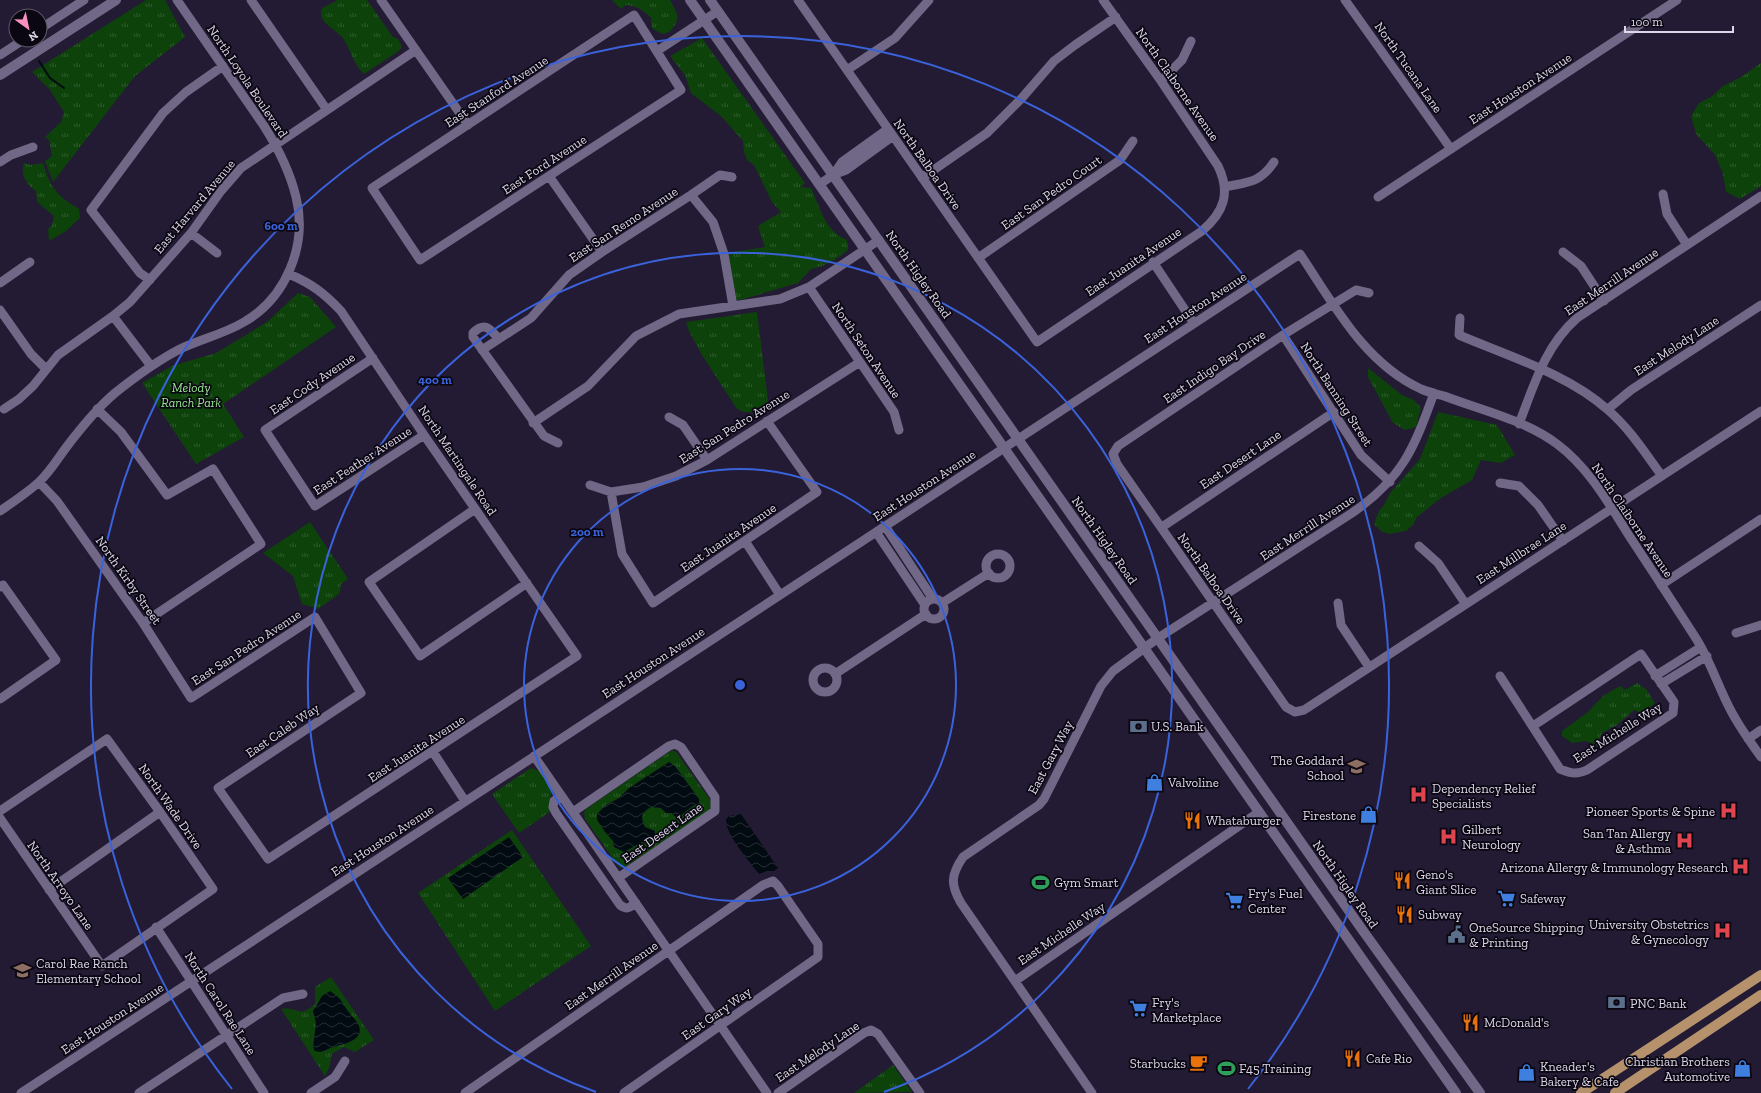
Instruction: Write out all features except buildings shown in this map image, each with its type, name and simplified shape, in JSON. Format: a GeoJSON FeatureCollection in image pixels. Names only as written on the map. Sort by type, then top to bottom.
{"type":"FeatureCollection","features":[{"type":"Feature","properties":{"kind":"main road"},"geometry":{"type":"LineString","coordinates":[[0,75],[116,0]]}},
{"type":"Feature","properties":{"kind":"main road","name":"North Higley Road"},"geometry":{"type":"LineString","coordinates":[[690,0],[1005,448],[1273,803],[1480,1093]]}},
{"type":"Feature","properties":{"kind":"main road","name":"North Higley Road"},"geometry":{"type":"LineString","coordinates":[[710,0],[1018,439],[1259,812],[1456,1093]]}},
{"type":"Feature","properties":{"kind":"main road"},"geometry":{"type":"LineString","coordinates":[[1259,812],[1273,803]]}},
{"type":"Feature","properties":{"kind":"main road"},"geometry":{"type":"LineString","coordinates":[[1581,1093],[1761,975]]}},
{"type":"Feature","properties":{"kind":"main road"},"geometry":{"type":"LineString","coordinates":[[1381,986],[1396,976]]}},
{"type":"Feature","properties":{"kind":"main road"},"geometry":{"type":"LineString","coordinates":[[1615,1093],[1761,995]]}},
{"type":"Feature","properties":{"kind":"main road"},"geometry":{"type":"LineString","coordinates":[[1682,1027],[1691,1041]]}},
{"type":"Feature","properties":{"kind":"street"},"geometry":{"type":"LineString","coordinates":[[48,24],[84,0]]}},
{"type":"Feature","properties":{"kind":"street","name":"North Loyola Boulevard"},"geometry":{"type":"LineString","coordinates":[[0,511],[39,482],[97,409],[114,394],[151,366],[180,349],[231,329],[249,319],[272,299],[289,274],[297,245],[299,213],[294,189],[275,144],[177,0]]}},
{"type":"Feature","properties":{"kind":"street"},"geometry":{"type":"LineString","coordinates":[[251,0],[327,110]]}},
{"type":"Feature","properties":{"kind":"street"},"geometry":{"type":"LineString","coordinates":[[381,0],[468,125]]}},
{"type":"Feature","properties":{"kind":"street","name":"North Balboa Drive"},"geometry":{"type":"LineString","coordinates":[[798,0],[1037,342]]}},
{"type":"Feature","properties":{"kind":"street"},"geometry":{"type":"LineString","coordinates":[[847,70],[895,38],[929,0]]}},
{"type":"Feature","properties":{"kind":"street","name":"North Claiborne Avenue"},"geometry":{"type":"LineString","coordinates":[[1103,0],[1161,81],[1218,166],[1223,176],[1225,187]]}},
{"type":"Feature","properties":{"kind":"street","name":"North Tucana Lane"},"geometry":{"type":"LineString","coordinates":[[1345,0],[1451,149]]}},
{"type":"Feature","properties":{"kind":"street","name":"East Houston Avenue"},"geometry":{"type":"LineString","coordinates":[[1378,196],[1677,0]]}},
{"type":"Feature","properties":{"kind":"street"},"geometry":{"type":"LineString","coordinates":[[657,51],[718,11]]}},
{"type":"Feature","properties":{"kind":"street","name":"East Stanford Avenue"},"geometry":{"type":"LineString","coordinates":[[420,260],[372,188],[634,15],[657,51]]}},
{"type":"Feature","properties":{"kind":"street"},"geometry":{"type":"LineString","coordinates":[[922,178],[987,133],[1016,104],[1054,61],[1116,17]]}},
{"type":"Feature","properties":{"kind":"street"},"geometry":{"type":"LineString","coordinates":[[1161,81],[1182,60],[1191,41]]}},
{"type":"Feature","properties":{"kind":"street"},"geometry":{"type":"LineString","coordinates":[[0,55],[11,48]]}},
{"type":"Feature","properties":{"kind":"street","name":"East Harvard Avenue"},"geometry":{"type":"LineString","coordinates":[[4,410],[33,386],[58,355],[113,316],[150,280],[191,233],[221,191],[240,168],[416,50]]}},
{"type":"Feature","properties":{"kind":"street","name":"East Ford Avenue"},"geometry":{"type":"LineString","coordinates":[[420,260],[681,90],[657,51]]}},
{"type":"Feature","properties":{"kind":"street"},"geometry":{"type":"LineString","coordinates":[[150,280],[140,273],[91,210],[163,112],[186,92],[223,66]]}},
{"type":"Feature","properties":{"kind":"street"},"geometry":{"type":"LineString","coordinates":[[820,184],[833,175],[842,162],[891,133]]}},
{"type":"Feature","properties":{"kind":"street","name":"East San Pedro Court"},"geometry":{"type":"LineString","coordinates":[[978,258],[1120,160],[1133,141]]}},
{"type":"Feature","properties":{"kind":"street"},"geometry":{"type":"LineString","coordinates":[[0,162],[11,155],[33,147]]}},
{"type":"Feature","properties":{"kind":"street"},"geometry":{"type":"LineString","coordinates":[[1225,187],[1258,179],[1267,173],[1274,162]]}},
{"type":"Feature","properties":{"kind":"street","name":"East San Remo Avenue"},"geometry":{"type":"LineString","coordinates":[[482,350],[532,318],[569,276],[602,252],[692,195],[720,175],[732,177]]}},
{"type":"Feature","properties":{"kind":"street"},"geometry":{"type":"LineString","coordinates":[[549,176],[602,252]]}},
{"type":"Feature","properties":{"kind":"street","name":"East Juanita Avenue"},"geometry":{"type":"LineString","coordinates":[[1037,342],[1153,262],[1202,231],[1212,222],[1220,211],[1224,200],[1225,187]]}},
{"type":"Feature","properties":{"kind":"street"},"geometry":{"type":"LineString","coordinates":[[1663,194],[1667,214],[1687,245]]}},
{"type":"Feature","properties":{"kind":"street"},"geometry":{"type":"LineString","coordinates":[[692,195],[713,222],[724,254],[733,306]]}},
{"type":"Feature","properties":{"kind":"street","name":"East Merrill Avenue"},"geometry":{"type":"LineString","coordinates":[[1519,424],[1540,369],[1550,349],[1567,327],[1604,300],[1761,196]]}},
{"type":"Feature","properties":{"kind":"street"},"geometry":{"type":"LineString","coordinates":[[191,233],[217,253]]}},
{"type":"Feature","properties":{"kind":"street"},"geometry":{"type":"LineString","coordinates":[[534,423],[588,386],[636,336],[679,314],[780,299],[809,287],[879,240]]}},
{"type":"Feature","properties":{"kind":"street"},"geometry":{"type":"LineString","coordinates":[[1563,252],[1581,266],[1604,300]]}},
{"type":"Feature","properties":{"kind":"street","name":"North Claiborne Avenue"},"geometry":{"type":"LineString","coordinates":[[1300,254],[1364,346],[1384,366],[1422,389],[1519,424],[1557,444],[1587,473],[1702,647],[1728,705],[1761,758]]}},
{"type":"Feature","properties":{"kind":"street","name":"East Houston Avenue"},"geometry":{"type":"LineString","coordinates":[[21,1093],[1005,448],[1193,322],[1300,254]]}},
{"type":"Feature","properties":{"kind":"street"},"geometry":{"type":"LineString","coordinates":[[0,283],[30,262]]}},
{"type":"Feature","properties":{"kind":"street"},"geometry":{"type":"LineString","coordinates":[[1153,262],[1193,322]]}},
{"type":"Feature","properties":{"kind":"street","name":"North Martingale Road"},"geometry":{"type":"LineString","coordinates":[[289,274],[309,282],[325,294],[341,310],[424,435],[577,656]]}},
{"type":"Feature","properties":{"kind":"street","name":"North Seton Avenue"},"geometry":{"type":"LineString","coordinates":[[809,287],[894,412],[899,430]]}},
{"type":"Feature","properties":{"kind":"street","name":"East Indigo Bay Drive"},"geometry":{"type":"LineString","coordinates":[[1113,454],[1118,446],[1283,335],[1356,290],[1369,293]]}},
{"type":"Feature","properties":{"kind":"street","name":"East Melody Lane"},"geometry":{"type":"LineString","coordinates":[[1608,409],[1631,390],[1761,305]]}},
{"type":"Feature","properties":{"kind":"street"},"geometry":{"type":"LineString","coordinates":[[0,310],[31,354],[46,369]]}},
{"type":"Feature","properties":{"kind":"street"},"geometry":{"type":"LineString","coordinates":[[113,316],[151,366]]}},
{"type":"Feature","properties":{"kind":"street"},"geometry":{"type":"LineString","coordinates":[[1460,318],[1459,335],[1573,384],[1608,409],[1629,430],[1662,476]]}},
{"type":"Feature","properties":{"kind":"street"},"geometry":{"type":"LineString","coordinates":[[499,339],[490,328],[484,326],[478,328],[473,333],[473,336],[482,350],[544,436],[558,443]]}},
{"type":"Feature","properties":{"kind":"street","name":"North Banning Street"},"geometry":{"type":"LineString","coordinates":[[1283,335],[1361,455],[1390,482]]}},
{"type":"Feature","properties":{"kind":"street","name":"East Cody Avenue"},"geometry":{"type":"LineString","coordinates":[[315,506],[265,430],[373,358]]}},
{"type":"Feature","properties":{"kind":"street","name":"East San Pedro Avenue"},"geometry":{"type":"LineString","coordinates":[[590,485],[610,492],[643,487],[676,476],[707,460],[860,362]]}},
{"type":"Feature","properties":{"kind":"street","name":"East Merrill Avenue"},"geometry":{"type":"LineString","coordinates":[[1151,643],[1352,513],[1377,494],[1390,482],[1412,449],[1434,393]]}},
{"type":"Feature","properties":{"kind":"street"},"geometry":{"type":"LineString","coordinates":[[97,409],[121,432],[167,495],[212,469],[260,544],[144,622]]}},
{"type":"Feature","properties":{"kind":"street","name":"East Millbrae Lane"},"geometry":{"type":"LineString","coordinates":[[1295,712],[1304,710],[1465,603],[1563,541],[1761,411]]}},
{"type":"Feature","properties":{"kind":"street","name":"East Desert Lane"},"geometry":{"type":"LineString","coordinates":[[1162,527],[1334,412]]}},
{"type":"Feature","properties":{"kind":"street"},"geometry":{"type":"LineString","coordinates":[[669,417],[683,425],[707,460]]}},
{"type":"Feature","properties":{"kind":"street","name":"East Juanita Avenue"},"geometry":{"type":"LineString","coordinates":[[610,492],[622,554],[653,603],[817,492],[767,421]]}},
{"type":"Feature","properties":{"kind":"street","name":"East Feather Avenue"},"geometry":{"type":"LineString","coordinates":[[315,506],[424,435]]}},
{"type":"Feature","properties":{"kind":"street","name":"North Balboa Drive"},"geometry":{"type":"LineString","coordinates":[[1113,454],[1117,464],[1286,707],[1295,712]]}},
{"type":"Feature","properties":{"kind":"street","name":"North Kirby Street"},"geometry":{"type":"LineString","coordinates":[[39,482],[58,501],[144,622],[192,698]]}},
{"type":"Feature","properties":{"kind":"street"},"geometry":{"type":"LineString","coordinates":[[1500,484],[1519,486],[1538,505],[1563,541]]}},
{"type":"Feature","properties":{"kind":"street"},"geometry":{"type":"LineString","coordinates":[[476,509],[369,582],[420,656],[527,584]]}},
{"type":"Feature","properties":{"kind":"street"},"geometry":{"type":"LineString","coordinates":[[1661,584],[1761,519]]}},
{"type":"Feature","properties":{"kind":"street"},"geometry":{"type":"LineString","coordinates":[[885,526],[933,599]]}},
{"type":"Feature","properties":{"kind":"street"},"geometry":{"type":"LineString","coordinates":[[876,532],[931,618],[940,617],[943,612],[942,603]]}},
{"type":"Feature","properties":{"kind":"street"},"geometry":{"type":"LineString","coordinates":[[745,541],[780,595]]}},
{"type":"Feature","properties":{"kind":"street"},"geometry":{"type":"LineString","coordinates":[[1419,546],[1438,563],[1465,603]]}},
{"type":"Feature","properties":{"kind":"street"},"geometry":{"type":"LineString","coordinates":[[942,603],[989,573]]}},
{"type":"Feature","properties":{"kind":"street"},"geometry":{"type":"LineString","coordinates":[[0,699],[56,660],[2,586]]}},
{"type":"Feature","properties":{"kind":"street"},"geometry":{"type":"LineString","coordinates":[[835,674],[925,610],[928,601],[933,599],[942,603]]}},
{"type":"Feature","properties":{"kind":"street"},"geometry":{"type":"LineString","coordinates":[[1338,603],[1341,625],[1369,667]]}},
{"type":"Feature","properties":{"kind":"street","name":"East San Pedro Avenue"},"geometry":{"type":"LineString","coordinates":[[192,698],[315,617]]}},
{"type":"Feature","properties":{"kind":"street","name":"East Caleb Way"},"geometry":{"type":"LineString","coordinates":[[268,860],[218,788],[361,693],[315,617]]}},
{"type":"Feature","properties":{"kind":"street"},"geometry":{"type":"LineString","coordinates":[[1736,633],[1761,626]]}},
{"type":"Feature","properties":{"kind":"street","name":"East Gary Way"},"geometry":{"type":"LineString","coordinates":[[1015,981],[961,903],[954,890],[952,881],[955,868],[963,857],[1039,805],[1044,799],[1105,680],[1112,671],[1151,643]]}},
{"type":"Feature","properties":{"kind":"street"},"geometry":{"type":"LineString","coordinates":[[1655,676],[1702,647]]}},
{"type":"Feature","properties":{"kind":"street"},"geometry":{"type":"LineString","coordinates":[[1500,676],[1533,726],[1641,654],[1660,684],[1707,656]]}},
{"type":"Feature","properties":{"kind":"street","name":"East Juanita Avenue"},"geometry":{"type":"LineString","coordinates":[[268,860],[577,656]]}},
{"type":"Feature","properties":{"kind":"street","name":"East Michelle Way"},"geometry":{"type":"LineString","coordinates":[[1533,726],[1560,769],[1571,774],[1580,773],[1672,713],[1674,702],[1660,684]]}},
{"type":"Feature","properties":{"kind":"street"},"geometry":{"type":"LineString","coordinates":[[1748,739],[1761,730]]}},
{"type":"Feature","properties":{"kind":"street","name":"North Wade Drive"},"geometry":{"type":"LineString","coordinates":[[0,811],[107,739],[213,889],[156,928]]}},
{"type":"Feature","properties":{"kind":"street","name":"East Desert Lane"},"geometry":{"type":"LineString","coordinates":[[573,812],[669,746],[675,744],[681,747],[715,797],[715,811],[618,878]]}},
{"type":"Feature","properties":{"kind":"street"},"geometry":{"type":"LineString","coordinates":[[433,752],[465,801]]}},
{"type":"Feature","properties":{"kind":"street"},"geometry":{"type":"LineString","coordinates":[[534,756],[767,1093]]}},
{"type":"Feature","properties":{"kind":"street"},"geometry":{"type":"LineString","coordinates":[[561,796],[554,801],[556,813],[616,899],[625,908],[629,908],[636,903]]}},
{"type":"Feature","properties":{"kind":"street"},"geometry":{"type":"LineString","coordinates":[[49,890],[160,812]]}},
{"type":"Feature","properties":{"kind":"street","name":"East Michelle Way"},"geometry":{"type":"LineString","coordinates":[[1015,981],[1259,812]]}},
{"type":"Feature","properties":{"kind":"street","name":"North Arroyo Lane"},"geometry":{"type":"LineString","coordinates":[[0,818],[102,966],[156,928]]}},
{"type":"Feature","properties":{"kind":"street","name":"East Merrill Avenue"},"geometry":{"type":"LineString","coordinates":[[465,1093],[763,885],[773,882],[778,886],[818,944],[819,952]]}},
{"type":"Feature","properties":{"kind":"street","name":"North Carol Rae Lane"},"geometry":{"type":"LineString","coordinates":[[156,928],[264,1093]]}},
{"type":"Feature","properties":{"kind":"street","name":"East Gary Way"},"geometry":{"type":"LineString","coordinates":[[624,1093],[818,957],[819,952]]}},
{"type":"Feature","properties":{"kind":"street"},"geometry":{"type":"LineString","coordinates":[[1015,981],[1092,1093]]}},
{"type":"Feature","properties":{"kind":"street"},"geometry":{"type":"LineString","coordinates":[[139,1093],[226,1034],[283,998],[303,994]]}},
{"type":"Feature","properties":{"kind":"street","name":"East Melody Lane"},"geometry":{"type":"LineString","coordinates":[[778,1093],[864,1032],[871,1030],[878,1034],[920,1093]]}},
{"type":"Feature","properties":{"kind":"street"},"geometry":{"type":"LineString","coordinates":[[311,1093],[336,1077],[345,1061]]}},
{"type":"Feature","properties":{"kind":"green space"},"geometry":{"type":"Polygon","coordinates":[[[146,0],[165,0],[185,37],[135,76],[53,182],[45,161],[52,156],[49,140],[45,137],[61,122],[64,112],[50,90],[32,72],[146,0]]]}},
{"type":"Feature","properties":{"kind":"green space"},"geometry":{"type":"Polygon","coordinates":[[[337,0],[367,0],[393,37],[398,39],[402,47],[399,51],[364,74],[357,66],[343,38],[321,17],[321,10],[337,0]]]}},
{"type":"Feature","properties":{"kind":"green space"},"geometry":{"type":"Polygon","coordinates":[[[612,0],[670,0],[677,13],[676,24],[669,32],[662,34],[652,28],[651,18],[643,11],[637,7],[626,5],[621,9],[612,0]]]}},
{"type":"Feature","properties":{"kind":"green space"},"geometry":{"type":"Polygon","coordinates":[[[702,38],[805,183],[800,187],[811,188],[828,225],[839,236],[847,240],[848,250],[830,262],[811,269],[798,283],[737,301],[726,253],[765,247],[758,226],[781,212],[772,202],[754,165],[747,160],[744,152],[743,141],[722,117],[691,93],[685,75],[670,56],[702,38]]]}},
{"type":"Feature","properties":{"kind":"green space"},"geometry":{"type":"Polygon","coordinates":[[[1761,63],[1761,186],[1740,199],[1726,192],[1723,174],[1715,155],[1696,134],[1691,116],[1699,103],[1711,97],[1723,86],[1741,77],[1761,63]]]}},
{"type":"Feature","properties":{"kind":"green space"},"geometry":{"type":"Polygon","coordinates":[[[24,163],[31,165],[43,163],[48,178],[55,190],[65,200],[79,209],[80,218],[66,231],[49,241],[48,229],[52,225],[54,216],[37,202],[36,191],[29,185],[23,175],[24,163]]]}},
{"type":"Feature","properties":{"kind":"green space","name":"Melody Ranch Park"},"geometry":{"type":"Polygon","coordinates":[[[298,293],[310,297],[336,327],[223,404],[244,437],[196,464],[142,383],[172,366],[216,353],[267,322],[298,293]]]}},
{"type":"Feature","properties":{"kind":"green space"},"geometry":{"type":"Polygon","coordinates":[[[757,312],[769,408],[762,413],[744,412],[737,409],[702,355],[689,331],[686,322],[757,312]]]}},
{"type":"Feature","properties":{"kind":"green space"},"geometry":{"type":"Polygon","coordinates":[[[1368,368],[1402,395],[1414,400],[1421,408],[1416,427],[1405,430],[1393,423],[1368,377],[1368,368]]]}},
{"type":"Feature","properties":{"kind":"green space"},"geometry":{"type":"Polygon","coordinates":[[[1438,412],[1497,425],[1515,455],[1501,463],[1481,460],[1472,480],[1441,498],[1417,517],[1413,525],[1406,531],[1389,534],[1381,531],[1374,524],[1379,511],[1390,493],[1420,459],[1438,412]]]}},
{"type":"Feature","properties":{"kind":"green space"},"geometry":{"type":"Polygon","coordinates":[[[310,522],[348,579],[341,584],[338,595],[318,609],[302,604],[293,576],[263,553],[310,522]]]}},
{"type":"Feature","properties":{"kind":"green space"},"geometry":{"type":"Polygon","coordinates":[[[1637,683],[1646,689],[1655,703],[1651,706],[1648,713],[1644,714],[1634,710],[1617,725],[1602,733],[1597,745],[1586,741],[1572,743],[1562,736],[1562,731],[1588,712],[1603,696],[1620,686],[1625,690],[1637,683]]]}},
{"type":"Feature","properties":{"kind":"green space"},"geometry":{"type":"Polygon","coordinates":[[[672,750],[677,753],[711,801],[710,810],[627,866],[623,868],[619,867],[585,819],[584,812],[586,809],[672,750]]]}},
{"type":"Feature","properties":{"kind":"green space"},"geometry":{"type":"Polygon","coordinates":[[[531,768],[539,771],[552,791],[549,804],[551,811],[519,833],[492,794],[531,768]]]}},
{"type":"Feature","properties":{"kind":"green space"},"geometry":{"type":"Polygon","coordinates":[[[512,830],[591,946],[495,1011],[418,893],[512,830]]]}},
{"type":"Feature","properties":{"kind":"green space"},"geometry":{"type":"Polygon","coordinates":[[[331,977],[374,1040],[355,1052],[344,1047],[332,1054],[329,1068],[325,1076],[281,1009],[305,1011],[310,1008],[315,1004],[315,987],[331,977]]]}},
{"type":"Feature","properties":{"kind":"green space"},"geometry":{"type":"Polygon","coordinates":[[[893,1065],[912,1092],[854,1093],[893,1065]]]}},
{"type":"Feature","properties":{"kind":"water"},"geometry":{"type":"Polygon","coordinates":[[[669,762],[675,766],[699,799],[699,803],[695,804],[678,816],[674,816],[672,813],[666,813],[661,808],[651,807],[644,813],[642,818],[645,827],[655,831],[654,839],[642,842],[624,852],[614,847],[613,841],[597,820],[597,814],[606,805],[619,798],[629,788],[669,762]]]}},
{"type":"Feature","properties":{"kind":"water"},"geometry":{"type":"Polygon","coordinates":[[[741,814],[778,868],[774,871],[767,871],[759,874],[729,832],[726,819],[729,816],[741,814]]]}},
{"type":"Feature","properties":{"kind":"water"},"geometry":{"type":"Polygon","coordinates":[[[509,837],[523,857],[463,899],[448,878],[509,837]]]}},
{"type":"Feature","properties":{"kind":"water"},"geometry":{"type":"Polygon","coordinates":[[[330,991],[341,1000],[357,1022],[360,1031],[356,1038],[352,1041],[322,1052],[315,1051],[313,1047],[316,1023],[313,1011],[322,996],[330,991]]]}},
{"type":"Feature","properties":{"kind":"waterway"},"geometry":{"type":"LineString","coordinates":[[39,61],[50,78],[64,88]]}},
{"type":"Feature","properties":{"kind":"place","name":"U.S. Bank"},"geometry":{"type":"Point","coordinates":[1138,726]}},
{"type":"Feature","properties":{"kind":"place","name":"The Goddard School"},"geometry":{"type":"Point","coordinates":[1357,767]}},
{"type":"Feature","properties":{"kind":"place","name":"Valvoline"},"geometry":{"type":"Point","coordinates":[1155,782]}},
{"type":"Feature","properties":{"kind":"place","name":"Dependency Relief Specialists"},"geometry":{"type":"Point","coordinates":[1419,795]}},
{"type":"Feature","properties":{"kind":"place","name":"Pioneer Sports & Spine"},"geometry":{"type":"Point","coordinates":[1728,811]}},
{"type":"Feature","properties":{"kind":"place","name":"Firestone"},"geometry":{"type":"Point","coordinates":[1369,815]}},
{"type":"Feature","properties":{"kind":"place","name":"Whataburger"},"geometry":{"type":"Point","coordinates":[1193,820]}},
{"type":"Feature","properties":{"kind":"place","name":"Gilbert Neurology"},"geometry":{"type":"Point","coordinates":[1449,836]}},
{"type":"Feature","properties":{"kind":"place","name":"San Tan Allergy & Asthma"},"geometry":{"type":"Point","coordinates":[1684,840]}},
{"type":"Feature","properties":{"kind":"place","name":"Arizona Allergy & Immunology Research"},"geometry":{"type":"Point","coordinates":[1741,867]}},
{"type":"Feature","properties":{"kind":"place","name":"Geno's Giant Slice"},"geometry":{"type":"Point","coordinates":[1403,881]}},
{"type":"Feature","properties":{"kind":"place","name":"Gym Smart"},"geometry":{"type":"Point","coordinates":[1041,882]}},
{"type":"Feature","properties":{"kind":"place","name":"Safeway"},"geometry":{"type":"Point","coordinates":[1507,898]}},
{"type":"Feature","properties":{"kind":"place","name":"Fry's Fuel Center"},"geometry":{"type":"Point","coordinates":[1235,900]}},
{"type":"Feature","properties":{"kind":"place","name":"Subway"},"geometry":{"type":"Point","coordinates":[1405,914]}},
{"type":"Feature","properties":{"kind":"place","name":"University Obstetrics & Gynecology"},"geometry":{"type":"Point","coordinates":[1722,931]}},
{"type":"Feature","properties":{"kind":"place","name":"OneSource Shipping & Printing"},"geometry":{"type":"Point","coordinates":[1456,934]}},
{"type":"Feature","properties":{"kind":"place","name":"Carol Rae Ranch Elementary School"},"geometry":{"type":"Point","coordinates":[23,970]}},
{"type":"Feature","properties":{"kind":"place","name":"PNC Bank"},"geometry":{"type":"Point","coordinates":[1617,1003]}},
{"type":"Feature","properties":{"kind":"place","name":"Fry's Marketplace"},"geometry":{"type":"Point","coordinates":[1139,1009]}},
{"type":"Feature","properties":{"kind":"place","name":"McDonald's"},"geometry":{"type":"Point","coordinates":[1471,1022]}},
{"type":"Feature","properties":{"kind":"place","name":"Cafe Rio"},"geometry":{"type":"Point","coordinates":[1353,1058]}},
{"type":"Feature","properties":{"kind":"place","name":"Starbucks"},"geometry":{"type":"Point","coordinates":[1199,1063]}},
{"type":"Feature","properties":{"kind":"place","name":"F45 Training"},"geometry":{"type":"Point","coordinates":[1226,1068]}},
{"type":"Feature","properties":{"kind":"place","name":"Christian Brothers Automotive"},"geometry":{"type":"Point","coordinates":[1743,1068]}},
{"type":"Feature","properties":{"kind":"place","name":"Kneader's Bakery & Cafe"},"geometry":{"type":"Point","coordinates":[1527,1073]}}]}
